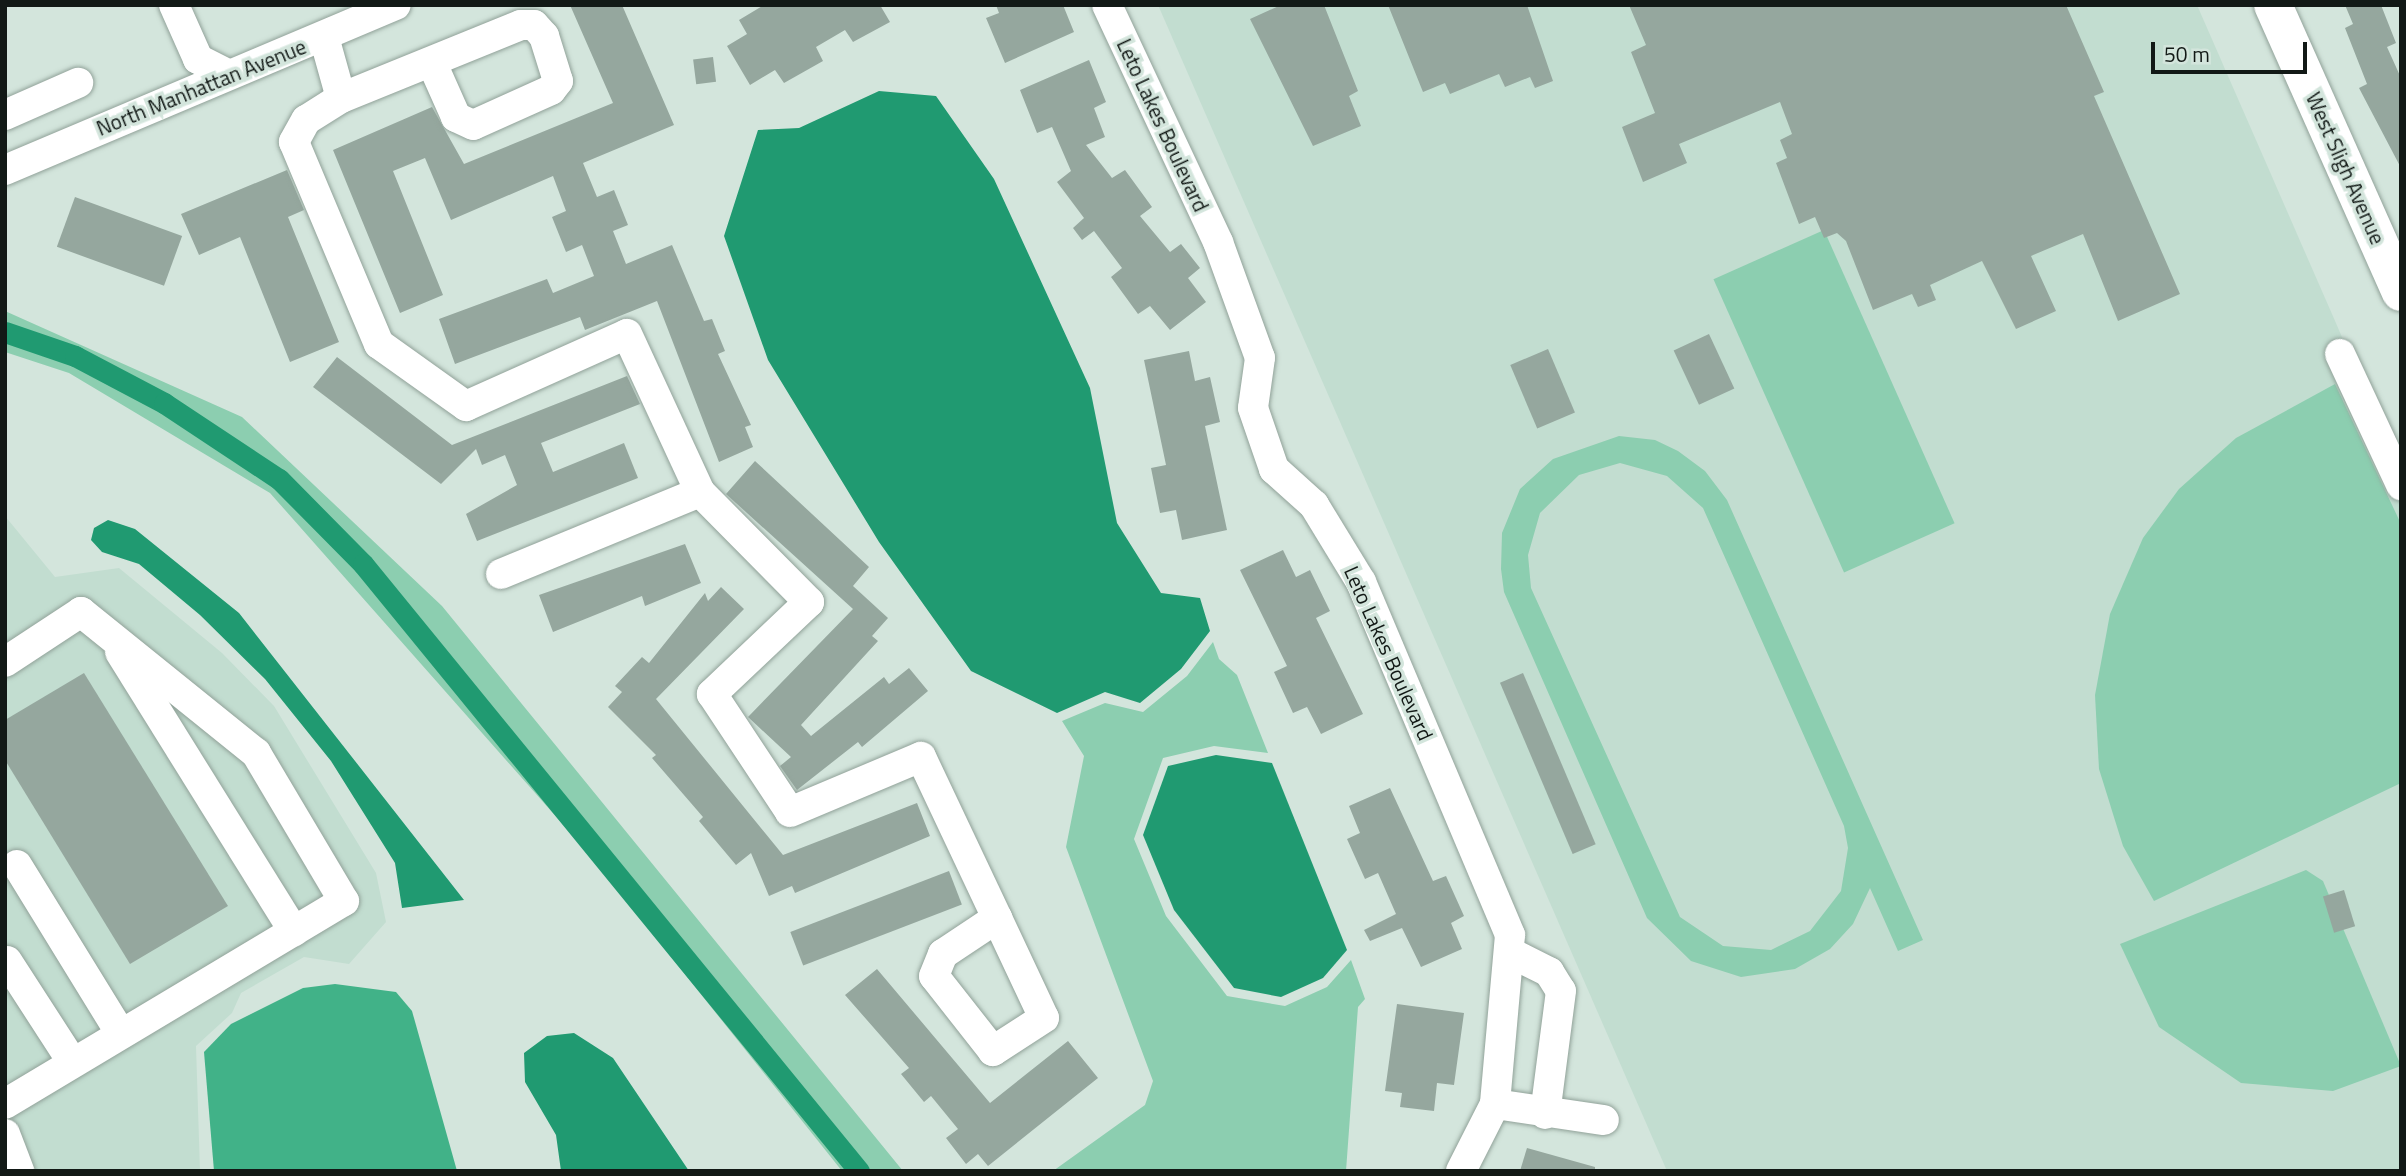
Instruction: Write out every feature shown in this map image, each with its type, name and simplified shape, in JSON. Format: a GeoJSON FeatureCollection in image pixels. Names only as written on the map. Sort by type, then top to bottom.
{"type":"FeatureCollection","features":[{"type":"Feature","properties":{"kind":"main road","name":"West Sligh Avenue"},"geometry":{"type":"LineString","coordinates":[[2273,5],[2401,292]]}},
{"type":"Feature","properties":{"kind":"street"},"geometry":{"type":"LineString","coordinates":[[174,5],[198,59],[226,73]]}},
{"type":"Feature","properties":{"kind":"street","name":"North Manhattan Avenue"},"geometry":{"type":"LineString","coordinates":[[5,170],[226,73],[324,37],[396,5]]}},
{"type":"Feature","properties":{"kind":"street","name":"Leto Lakes Boulevard"},"geometry":{"type":"LineString","coordinates":[[1107,5],[1218,242],[1260,358],[1253,408],[1274,470],[1314,505],[1361,582],[1510,935],[1495,1104],[1461,1171]]}},
{"type":"Feature","properties":{"kind":"street"},"geometry":{"type":"LineString","coordinates":[[324,37],[341,98]]}},
{"type":"Feature","properties":{"kind":"street"},"geometry":{"type":"LineString","coordinates":[[432,63],[341,98],[306,120],[294,142],[379,344],[466,406],[627,334],[700,492],[809,602],[712,694],[790,811],[921,757],[997,918]]}},
{"type":"Feature","properties":{"kind":"street"},"geometry":{"type":"LineString","coordinates":[[5,115],[78,83]]}},
{"type":"Feature","properties":{"kind":"street"},"geometry":{"type":"LineString","coordinates":[[2340,355],[2401,485]]}},
{"type":"Feature","properties":{"kind":"street"},"geometry":{"type":"LineString","coordinates":[[501,574],[700,492]]}},
{"type":"Feature","properties":{"kind":"street"},"geometry":{"type":"LineString","coordinates":[[5,662],[82,612],[256,753],[344,901],[5,1104]]}},
{"type":"Feature","properties":{"kind":"street"},"geometry":{"type":"LineString","coordinates":[[108,633],[294,931]]}},
{"type":"Feature","properties":{"kind":"street"},"geometry":{"type":"LineString","coordinates":[[9,861],[121,1034]]}},
{"type":"Feature","properties":{"kind":"street"},"geometry":{"type":"LineString","coordinates":[[1509,952],[1549,972],[1560,991],[1545,1114]]}},
{"type":"Feature","properties":{"kind":"street"},"geometry":{"type":"LineString","coordinates":[[7,961],[73,1063]]}},
{"type":"Feature","properties":{"kind":"street"},"geometry":{"type":"LineString","coordinates":[[1495,1104],[1545,1114],[1604,1120]]}},
{"type":"Feature","properties":{"kind":"street"},"geometry":{"type":"LineString","coordinates":[[5,1134],[19,1171]]}},
{"type":"Feature","properties":{"kind":"shaded area"},"geometry":{"type":"Polygon","coordinates":[[[1158,5],[2197,5],[2401,472],[2401,1171],[1667,1171],[1158,5]]]}},
{"type":"Feature","properties":{"kind":"shaded area"},"geometry":{"type":"Polygon","coordinates":[[[879,91],[936,96],[994,179],[1090,388],[1117,523],[1161,593],[1200,598],[1210,631],[1181,669],[1140,703],[1105,692],[1057,713],[971,671],[879,542],[768,360],[724,236],[758,130],[799,128],[879,91]]]}},
{"type":"Feature","properties":{"kind":"shaded area"},"geometry":{"type":"Polygon","coordinates":[[[1824,230],[1955,523],[1844,572],[1713,279],[1824,230]]]}},
{"type":"Feature","properties":{"kind":"shaded area"},"geometry":{"type":"Polygon","coordinates":[[[5,311],[242,417],[442,606],[903,1171],[842,1171],[589,854],[270,493],[69,373],[5,352],[5,311]]]}},
{"type":"Feature","properties":{"kind":"shaded area"},"geometry":{"type":"Polygon","coordinates":[[[2335,384],[2401,524],[2401,783],[2154,901],[2123,846],[2099,769],[2095,695],[2110,614],[2143,538],[2179,489],[2236,438],[2335,384]]]}},
{"type":"Feature","properties":{"kind":"shaded area"},"geometry":{"type":"Polygon","coordinates":[[[1619,436],[1655,440],[1678,451],[1705,471],[1727,500],[1923,940],[1898,951],[1870,888],[1853,924],[1830,949],[1795,969],[1741,977],[1691,961],[1647,918],[1504,592],[1501,569],[1502,533],[1520,489],[1553,459],[1619,436]],[[1620,463],[1579,475],[1540,513],[1528,555],[1531,588],[1680,917],[1723,946],[1771,950],[1810,931],[1841,891],[1848,848],[1844,826],[1703,508],[1667,476],[1620,463]]]}},
{"type":"Feature","properties":{"kind":"shaded area"},"geometry":{"type":"Polygon","coordinates":[[[5,516],[55,577],[119,568],[222,653],[274,706],[376,873],[386,922],[349,964],[304,957],[241,993],[232,1013],[196,1046],[200,1171],[32,1171],[5,1100],[5,516]]]}},
{"type":"Feature","properties":{"kind":"shaded area"},"geometry":{"type":"Polygon","coordinates":[[[108,520],[135,529],[239,613],[464,900],[402,908],[395,863],[331,761],[265,679],[200,615],[139,564],[102,552],[91,540],[94,528],[108,520]]]}},
{"type":"Feature","properties":{"kind":"shaded area"},"geometry":{"type":"Polygon","coordinates":[[[1213,642],[1219,659],[1237,675],[1268,753],[1214,746],[1163,758],[1134,839],[1166,916],[1227,996],[1285,1006],[1327,987],[1351,960],[1365,999],[1358,1007],[1346,1171],[1053,1171],[1145,1105],[1153,1081],[1066,847],[1084,756],[1062,721],[1105,703],[1143,712],[1187,676],[1213,642]]]}},
{"type":"Feature","properties":{"kind":"shaded area"},"geometry":{"type":"Polygon","coordinates":[[[1216,755],[1272,763],[1347,950],[1323,978],[1281,997],[1234,988],[1174,910],[1143,835],[1168,766],[1216,755]]]}},
{"type":"Feature","properties":{"kind":"shaded area"},"geometry":{"type":"Polygon","coordinates":[[[2306,870],[2323,881],[2401,1066],[2333,1091],[2241,1083],[2159,1027],[2120,944],[2306,870]]]}},
{"type":"Feature","properties":{"kind":"shaded area"},"geometry":{"type":"Polygon","coordinates":[[[335,984],[396,992],[412,1011],[457,1171],[214,1171],[204,1052],[231,1024],[303,988],[335,984]]]}},
{"type":"Feature","properties":{"kind":"shaded area"},"geometry":{"type":"Polygon","coordinates":[[[574,1033],[613,1058],[689,1171],[561,1171],[556,1135],[525,1082],[524,1053],[547,1036],[574,1033]]]}},
{"type":"Feature","properties":{"kind":"building"},"geometry":{"type":"Polygon","coordinates":[[[570,5],[622,5],[674,125],[583,163],[597,197],[614,190],[628,225],[613,231],[626,264],[672,245],[704,321],[712,319],[725,351],[718,354],[751,425],[745,427],[753,447],[719,462],[657,301],[585,330],[580,317],[455,364],[439,319],[547,279],[553,293],[594,276],[582,245],[566,252],[552,217],[566,211],[553,176],[451,220],[425,158],[393,171],[443,295],[400,313],[333,150],[432,107],[464,164],[613,103],[570,5]]]}},
{"type":"Feature","properties":{"kind":"building"},"geometry":{"type":"Polygon","coordinates":[[[764,5],[880,5],[890,22],[853,42],[845,30],[816,47],[823,61],[784,83],[775,70],[750,85],[727,46],[747,34],[739,20],[764,5]]]}},
{"type":"Feature","properties":{"kind":"building"},"geometry":{"type":"Polygon","coordinates":[[[996,5],[1063,5],[1074,32],[1005,63],[986,18],[999,13],[996,5]]]}},
{"type":"Feature","properties":{"kind":"building"},"geometry":{"type":"Polygon","coordinates":[[[1281,5],[1324,5],[1358,91],[1349,96],[1361,126],[1313,146],[1250,19],[1281,5]]]}},
{"type":"Feature","properties":{"kind":"building"},"geometry":{"type":"Polygon","coordinates":[[[1388,5],[1527,5],[1553,81],[1535,88],[1530,77],[1505,87],[1499,74],[1450,94],[1445,83],[1423,92],[1388,5]]]}},
{"type":"Feature","properties":{"kind":"building"},"geometry":{"type":"Polygon","coordinates":[[[1629,5],[2066,5],[2104,92],[2094,96],[2180,294],[2118,321],[2083,234],[2031,256],[2056,311],[2016,329],[1982,261],[1930,285],[1936,300],[1918,307],[1912,294],[1873,310],[1846,241],[1837,233],[1824,238],[1815,217],[1799,224],[1776,163],[1787,158],[1780,140],[1792,134],[1780,102],[1679,144],[1687,163],[1643,182],[1622,127],[1655,113],[1631,52],[1646,45],[1629,5]]]}},
{"type":"Feature","properties":{"kind":"building"},"geometry":{"type":"Polygon","coordinates":[[[2345,5],[2381,5],[2396,43],[2387,47],[2401,78],[2401,168],[2359,88],[2367,84],[2345,28],[2353,24],[2345,5]]]}},
{"type":"Feature","properties":{"kind":"building"},"geometry":{"type":"Polygon","coordinates":[[[713,57],[716,82],[696,84],[693,59],[713,57]]]}},
{"type":"Feature","properties":{"kind":"building"},"geometry":{"type":"Polygon","coordinates":[[[1089,60],[1106,102],[1094,108],[1105,137],[1086,145],[1112,178],[1125,170],[1152,207],[1140,216],[1170,252],[1181,244],[1200,268],[1188,278],[1206,302],[1170,330],[1150,306],[1138,314],[1111,277],[1122,268],[1094,231],[1082,240],[1073,228],[1084,218],[1057,182],[1071,171],[1052,127],[1037,133],[1020,90],[1089,60]]]}},
{"type":"Feature","properties":{"kind":"building"},"geometry":{"type":"Polygon","coordinates":[[[287,170],[304,210],[288,217],[339,342],[290,362],[240,237],[199,255],[181,214],[287,170]]]}},
{"type":"Feature","properties":{"kind":"building"},"geometry":{"type":"Polygon","coordinates":[[[75,197],[182,236],[164,286],[57,247],[75,197]]]}},
{"type":"Feature","properties":{"kind":"building"},"geometry":{"type":"Polygon","coordinates":[[[1709,334],[1734,388],[1699,405],[1674,350],[1709,334]]]}},
{"type":"Feature","properties":{"kind":"building"},"geometry":{"type":"Polygon","coordinates":[[[1548,349],[1575,413],[1537,429],[1510,365],[1548,349]]]}},
{"type":"Feature","properties":{"kind":"building"},"geometry":{"type":"Polygon","coordinates":[[[1189,351],[1195,381],[1210,377],[1220,422],[1205,426],[1227,530],[1182,540],[1176,510],[1160,513],[1151,468],[1166,465],[1144,360],[1189,351]]]}},
{"type":"Feature","properties":{"kind":"building"},"geometry":{"type":"Polygon","coordinates":[[[337,357],[452,445],[627,376],[640,404],[541,443],[553,472],[624,443],[638,478],[477,541],[466,514],[517,485],[505,455],[482,465],[476,449],[441,484],[313,387],[337,357]]]}},
{"type":"Feature","properties":{"kind":"building"},"geometry":{"type":"Polygon","coordinates":[[[755,461],[869,567],[853,586],[888,618],[872,636],[878,641],[801,725],[811,736],[884,677],[889,684],[909,668],[928,691],[862,747],[858,742],[797,790],[780,766],[791,757],[748,717],[853,609],[726,494],[755,461]]]}},
{"type":"Feature","properties":{"kind":"building"},"geometry":{"type":"Polygon","coordinates":[[[685,544],[701,583],[645,606],[642,596],[553,632],[539,595],[685,544]]]}},
{"type":"Feature","properties":{"kind":"building"},"geometry":{"type":"Polygon","coordinates":[[[1283,550],[1296,577],[1310,570],[1330,611],[1316,618],[1363,714],[1321,734],[1307,707],[1293,713],[1274,672],[1287,666],[1240,570],[1283,550]]]}},
{"type":"Feature","properties":{"kind":"building"},"geometry":{"type":"Polygon","coordinates":[[[721,587],[744,609],[656,699],[783,855],[917,803],[930,836],[795,893],[792,886],[769,896],[751,853],[736,865],[699,821],[703,817],[652,758],[656,755],[608,707],[622,692],[615,686],[642,657],[649,663],[705,593],[708,601],[721,587]]]}},
{"type":"Feature","properties":{"kind":"building"},"geometry":{"type":"Polygon","coordinates":[[[84,673],[228,906],[130,964],[5,760],[5,720],[84,673]]]}},
{"type":"Feature","properties":{"kind":"building"},"geometry":{"type":"Polygon","coordinates":[[[1523,673],[1596,844],[1573,854],[1500,683],[1523,673]]]}},
{"type":"Feature","properties":{"kind":"building"},"geometry":{"type":"Polygon","coordinates":[[[1390,788],[1433,881],[1446,876],[1464,916],[1451,923],[1462,949],[1421,967],[1402,928],[1370,941],[1364,930],[1396,914],[1378,873],[1365,879],[1347,839],[1360,833],[1349,806],[1390,788]]]}},
{"type":"Feature","properties":{"kind":"building"},"geometry":{"type":"Polygon","coordinates":[[[949,871],[962,905],[803,966],[790,932],[949,871]]]}},
{"type":"Feature","properties":{"kind":"building"},"geometry":{"type":"Polygon","coordinates":[[[2344,890],[2355,926],[2334,933],[2323,896],[2344,890]]]}},
{"type":"Feature","properties":{"kind":"building"},"geometry":{"type":"Polygon","coordinates":[[[877,969],[990,1103],[1068,1041],[1098,1078],[988,1166],[978,1154],[966,1164],[946,1138],[958,1129],[931,1096],[924,1102],[901,1074],[909,1068],[845,995],[877,969]]]}},
{"type":"Feature","properties":{"kind":"building"},"geometry":{"type":"Polygon","coordinates":[[[1397,1004],[1464,1013],[1454,1085],[1437,1083],[1434,1111],[1400,1107],[1402,1093],[1385,1091],[1397,1004]]]}},
{"type":"Feature","properties":{"kind":"building"},"geometry":{"type":"Polygon","coordinates":[[[1527,1148],[1595,1167],[1595,1171],[1520,1171],[1527,1148]]]}},
{"type":"Feature","properties":{"kind":"waterway"},"geometry":{"type":"LineString","coordinates":[[5,332],[75,356],[164,403],[279,479],[363,564],[859,1171]]}}]}
